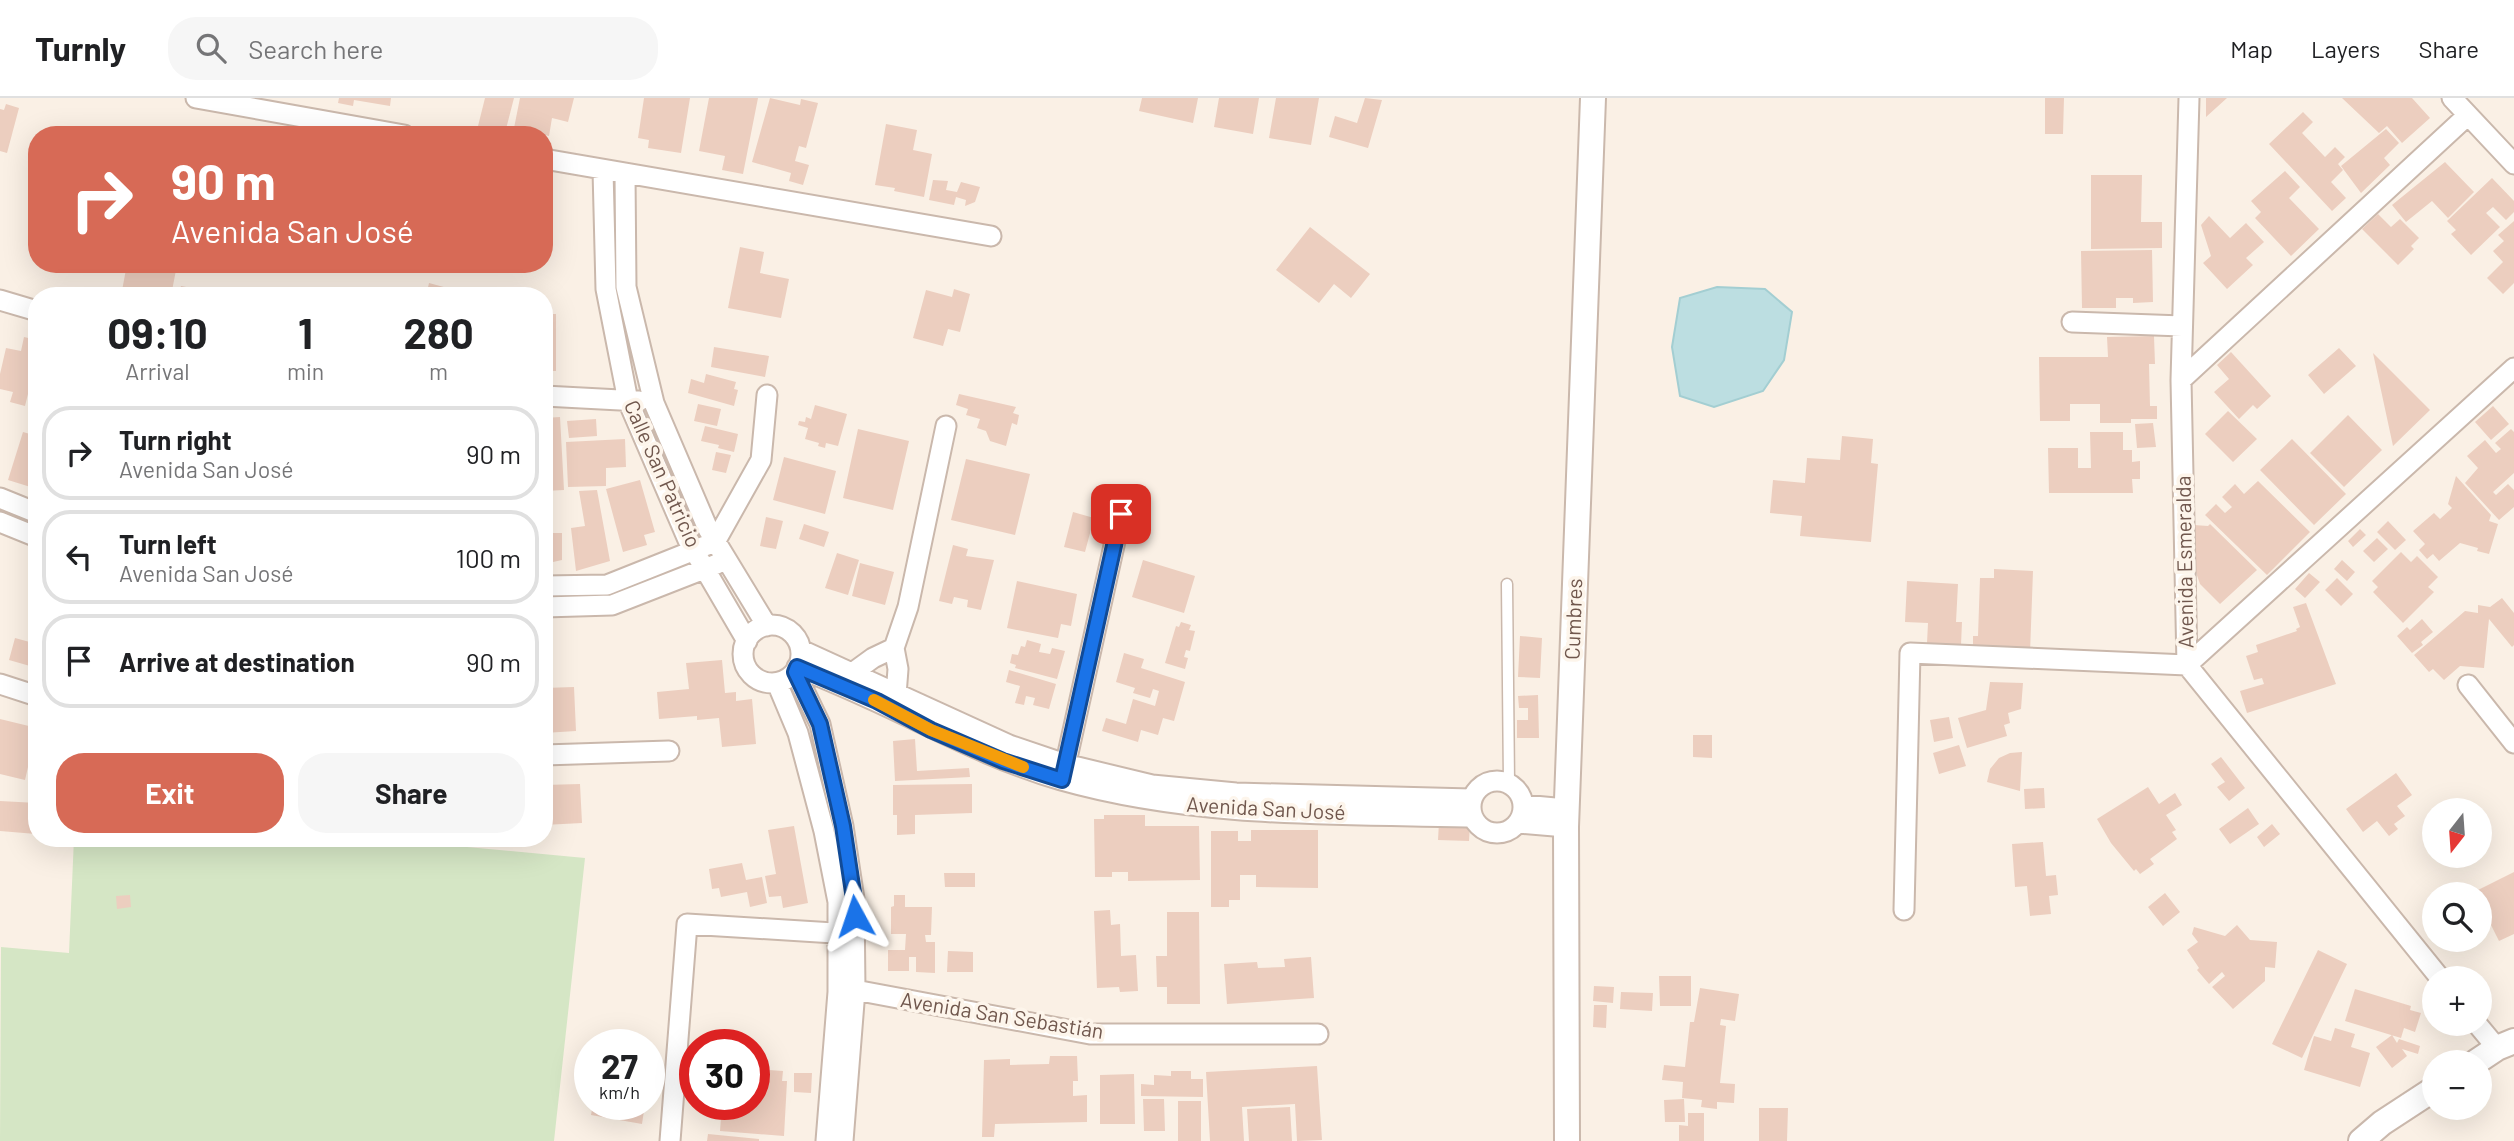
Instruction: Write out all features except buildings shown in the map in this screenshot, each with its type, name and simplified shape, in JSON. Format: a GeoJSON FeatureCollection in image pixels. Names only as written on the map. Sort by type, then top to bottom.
{"type":"FeatureCollection","features":[{"type":"Feature","properties":{"kind":"street"},"geometry":{"type":"LineString","coordinates":[[196,98],[353,126]]}},
{"type":"Feature","properties":{"kind":"street","name":"Cumbres"},"geometry":{"type":"LineString","coordinates":[[1567,1141],[1566,818],[1593,98]]}},
{"type":"Feature","properties":{"kind":"street","name":"Avenida Esmeralda"},"geometry":{"type":"LineString","coordinates":[[2189,98],[2181,380],[2187,665],[2430,966]]}},
{"type":"Feature","properties":{"kind":"street"},"geometry":{"type":"LineString","coordinates":[[2452,98],[2514,164]]}},
{"type":"Feature","properties":{"kind":"street"},"geometry":{"type":"LineString","coordinates":[[2181,380],[2468,114]]}},
{"type":"Feature","properties":{"kind":"street"},"geometry":{"type":"LineString","coordinates":[[553,161],[991,236]]}},
{"type":"Feature","properties":{"kind":"street","name":"Calle San Patricio"},"geometry":{"type":"LineString","coordinates":[[603,170],[606,289],[628,401],[688,540],[747,641]]}},
{"type":"Feature","properties":{"kind":"street","name":"Calle San Patricio"},"geometry":{"type":"LineString","coordinates":[[625,174],[626,287],[653,402],[708,530],[767,626]]}},
{"type":"Feature","properties":{"kind":"street"},"geometry":{"type":"LineString","coordinates":[[0,300],[28,308]]}},
{"type":"Feature","properties":{"kind":"street"},"geometry":{"type":"LineString","coordinates":[[2072,322],[2182,326]]}},
{"type":"Feature","properties":{"kind":"street"},"geometry":{"type":"LineString","coordinates":[[1905,910],[1910,653],[2187,665],[2514,368]]}},
{"type":"Feature","properties":{"kind":"street"},"geometry":{"type":"LineString","coordinates":[[553,586],[607,585],[715,542],[761,460],[768,396]]}},
{"type":"Feature","properties":{"kind":"street"},"geometry":{"type":"LineString","coordinates":[[553,397],[653,402]]}},
{"type":"Feature","properties":{"kind":"street"},"geometry":{"type":"LineString","coordinates":[[895,695],[898,669],[894,648],[908,607],[946,426]]}},
{"type":"Feature","properties":{"kind":"street"},"geometry":{"type":"LineString","coordinates":[[0,498],[28,509]]}},
{"type":"Feature","properties":{"kind":"street"},"geometry":{"type":"LineString","coordinates":[[1064,772],[1121,514]]}},
{"type":"Feature","properties":{"kind":"street"},"geometry":{"type":"LineString","coordinates":[[0,522],[28,533]]}},
{"type":"Feature","properties":{"kind":"street"},"geometry":{"type":"LineString","coordinates":[[553,607],[612,605],[726,559]]}},
{"type":"Feature","properties":{"kind":"street"},"geometry":{"type":"LineString","coordinates":[[798,663],[786,680],[777,683],[759,680],[747,667],[744,659],[747,641],[752,634],[767,626],[776,626],[793,634],[798,663],[820,724],[843,826],[854,899],[838,992],[826,1141]]}},
{"type":"Feature","properties":{"kind":"street"},"geometry":{"type":"LineString","coordinates":[[851,674],[873,658],[894,648]]}},
{"type":"Feature","properties":{"kind":"street","name":"Avenida San José"},"geometry":{"type":"LineString","coordinates":[[798,663],[931,730],[1003,761],[1064,772]]}},
{"type":"Feature","properties":{"kind":"street","name":"Avenida San José"},"geometry":{"type":"LineString","coordinates":[[798,663],[851,674],[1064,772],[1150,801],[1234,811],[1319,804],[1472,808]]}},
{"type":"Feature","properties":{"kind":"street"},"geometry":{"type":"LineString","coordinates":[[777,683],[798,733],[824,831],[855,990],[843,1141]]}},
{"type":"Feature","properties":{"kind":"street"},"geometry":{"type":"LineString","coordinates":[[0,684],[28,693]]}},
{"type":"Feature","properties":{"kind":"street"},"geometry":{"type":"LineString","coordinates":[[2468,685],[2514,743]]}},
{"type":"Feature","properties":{"kind":"street"},"geometry":{"type":"LineString","coordinates":[[553,755],[669,751]]}},
{"type":"Feature","properties":{"kind":"street"},"geometry":{"type":"LineString","coordinates":[[1490,781],[1509,783],[1516,789],[1521,814],[1511,829],[1494,833],[1477,825],[1472,808],[1482,785],[1490,781]]}},
{"type":"Feature","properties":{"kind":"street"},"geometry":{"type":"LineString","coordinates":[[1521,814],[1566,818]]}},
{"type":"Feature","properties":{"kind":"street"},"geometry":{"type":"LineString","coordinates":[[670,1141],[687,924],[846,934]]}},
{"type":"Feature","properties":{"kind":"street","name":"Avenida San Sebastián"},"geometry":{"type":"LineString","coordinates":[[855,990],[1090,1034],[1318,1034]]}},
{"type":"Feature","properties":{"kind":"street"},"geometry":{"type":"LineString","coordinates":[[2361,1141],[2382,1123],[2422,1097]]}},
{"type":"Feature","properties":{"kind":"lane"},"geometry":{"type":"LineString","coordinates":[[1507,584],[1509,783]]}},
{"type":"Feature","properties":{"kind":"green space"},"geometry":{"type":"Polygon","coordinates":[[[74,847],[467,847],[585,858],[554,1141],[0,1141],[1,947],[69,953],[74,847]]]}},
{"type":"Feature","properties":{"kind":"water"},"geometry":{"type":"Polygon","coordinates":[[[1717,287],[1765,289],[1792,312],[1784,360],[1763,391],[1714,407],[1680,396],[1672,347],[1680,298],[1717,287]]]}},
{"type":"Feature","properties":{"kind":"slow traffic"},"geometry":{"type":"LineString","coordinates":[[874,700],[931,730],[1023,767]]}},
{"type":"Feature","properties":{"kind":"route"},"geometry":{"type":"LineString","coordinates":[[855,916],[843,826],[820,724],[795,672],[797,667],[877,701],[931,730],[1003,761],[1062,780],[1121,514]]}}]}
